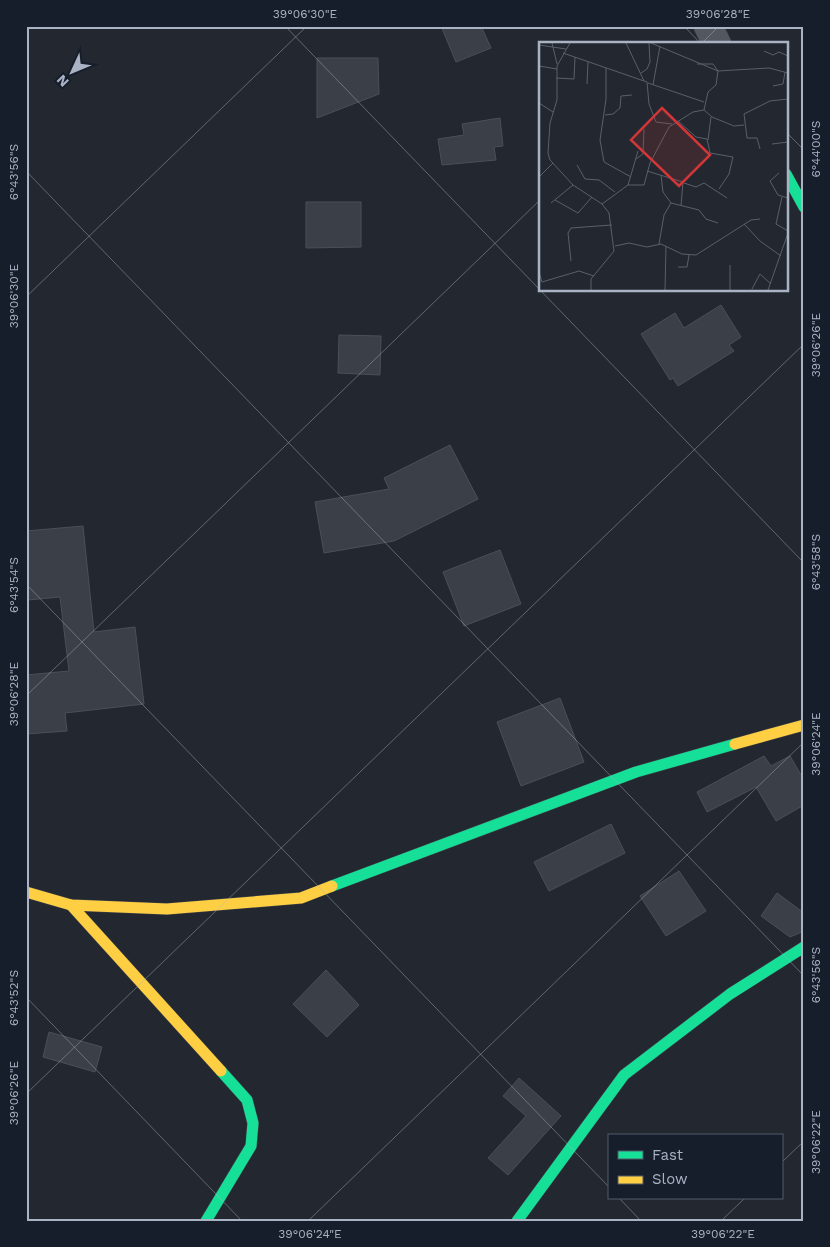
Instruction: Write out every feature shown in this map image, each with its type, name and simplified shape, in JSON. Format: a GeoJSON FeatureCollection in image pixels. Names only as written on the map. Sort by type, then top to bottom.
{"type":"FeatureCollection","features":[{"type":"Feature","properties":{"kind":"street"},"geometry":{"type":"LineString","coordinates":[[708,26],[716,42]]}},
{"type":"Feature","properties":{"kind":"street"},"geometry":{"type":"LineString","coordinates":[[788,178],[804,207]]}},
{"type":"Feature","properties":{"kind":"street"},"geometry":{"type":"LineString","coordinates":[[26,892],[70,906],[167,909],[301,898],[636,772],[804,725]]}},
{"type":"Feature","properties":{"kind":"street"},"geometry":{"type":"LineString","coordinates":[[70,906],[247,1100],[253,1123],[251,1146],[206,1221]]}},
{"type":"Feature","properties":{"kind":"street"},"geometry":{"type":"LineString","coordinates":[[517,1221],[624,1075],[730,994],[804,947]]}},
{"type":"Feature","properties":{"kind":"building"},"geometry":{"type":"Polygon","coordinates":[[[441,26],[481,26],[491,48],[456,62],[441,26]]]}},
{"type":"Feature","properties":{"kind":"building"},"geometry":{"type":"Polygon","coordinates":[[[317,58],[378,58],[379,94],[317,118],[317,58]]]}},
{"type":"Feature","properties":{"kind":"building"},"geometry":{"type":"Polygon","coordinates":[[[500,118],[503,146],[494,147],[496,160],[442,165],[438,139],[464,135],[462,124],[500,118]]]}},
{"type":"Feature","properties":{"kind":"building"},"geometry":{"type":"Polygon","coordinates":[[[306,202],[361,202],[361,247],[306,248],[306,202]]]}},
{"type":"Feature","properties":{"kind":"building"},"geometry":{"type":"Polygon","coordinates":[[[721,305],[741,337],[729,345],[734,351],[678,386],[673,378],[670,380],[641,334],[675,313],[684,328],[721,305]]]}},
{"type":"Feature","properties":{"kind":"building"},"geometry":{"type":"Polygon","coordinates":[[[339,335],[381,336],[380,375],[338,373],[339,335]]]}},
{"type":"Feature","properties":{"kind":"building"},"geometry":{"type":"Polygon","coordinates":[[[450,445],[478,499],[394,541],[324,553],[315,502],[389,489],[384,478],[450,445]]]}},
{"type":"Feature","properties":{"kind":"building"},"geometry":{"type":"Polygon","coordinates":[[[83,526],[94,632],[135,627],[144,704],[65,713],[67,731],[26,734],[26,675],[69,671],[60,597],[28,600],[26,531],[83,526]]]}},
{"type":"Feature","properties":{"kind":"building"},"geometry":{"type":"Polygon","coordinates":[[[500,550],[521,604],[464,626],[443,572],[500,550]]]}},
{"type":"Feature","properties":{"kind":"building"},"geometry":{"type":"Polygon","coordinates":[[[560,698],[584,762],[521,786],[497,722],[560,698]]]}},
{"type":"Feature","properties":{"kind":"building"},"geometry":{"type":"Polygon","coordinates":[[[764,756],[771,766],[790,756],[804,780],[804,805],[776,821],[756,787],[707,812],[697,792],[764,756]]]}},
{"type":"Feature","properties":{"kind":"building"},"geometry":{"type":"Polygon","coordinates":[[[611,824],[625,853],[549,891],[534,862],[611,824]]]}},
{"type":"Feature","properties":{"kind":"building"},"geometry":{"type":"Polygon","coordinates":[[[679,871],[706,911],[666,936],[640,896],[679,871]]]}},
{"type":"Feature","properties":{"kind":"building"},"geometry":{"type":"Polygon","coordinates":[[[777,893],[804,913],[804,931],[790,937],[761,916],[777,893]]]}},
{"type":"Feature","properties":{"kind":"building"},"geometry":{"type":"Polygon","coordinates":[[[326,970],[359,1005],[327,1037],[293,1004],[326,970]]]}},
{"type":"Feature","properties":{"kind":"building"},"geometry":{"type":"Polygon","coordinates":[[[49,1032],[102,1047],[95,1072],[43,1057],[49,1032]]]}},
{"type":"Feature","properties":{"kind":"building"},"geometry":{"type":"Polygon","coordinates":[[[519,1078],[561,1116],[508,1175],[488,1158],[526,1116],[503,1096],[519,1078]]]}},
{"type":"Feature","properties":{"kind":"traffic: fast"},"geometry":{"type":"LineString","coordinates":[[788,178],[804,207]]}},
{"type":"Feature","properties":{"kind":"traffic: fast"},"geometry":{"type":"LineString","coordinates":[[332,886],[636,772],[735,744]]}},
{"type":"Feature","properties":{"kind":"traffic: fast"},"geometry":{"type":"LineString","coordinates":[[517,1221],[624,1075],[730,994],[804,947]]}},
{"type":"Feature","properties":{"kind":"traffic: fast"},"geometry":{"type":"LineString","coordinates":[[206,1221],[251,1146],[253,1123],[247,1100],[221,1071]]}},
{"type":"Feature","properties":{"kind":"traffic: slow"},"geometry":{"type":"LineString","coordinates":[[735,744],[804,725]]}},
{"type":"Feature","properties":{"kind":"traffic: slow"},"geometry":{"type":"LineString","coordinates":[[26,892],[71,905],[167,909],[301,898],[332,886]]}},
{"type":"Feature","properties":{"kind":"traffic: slow"},"geometry":{"type":"LineString","coordinates":[[71,905],[221,1071]]}}]}
